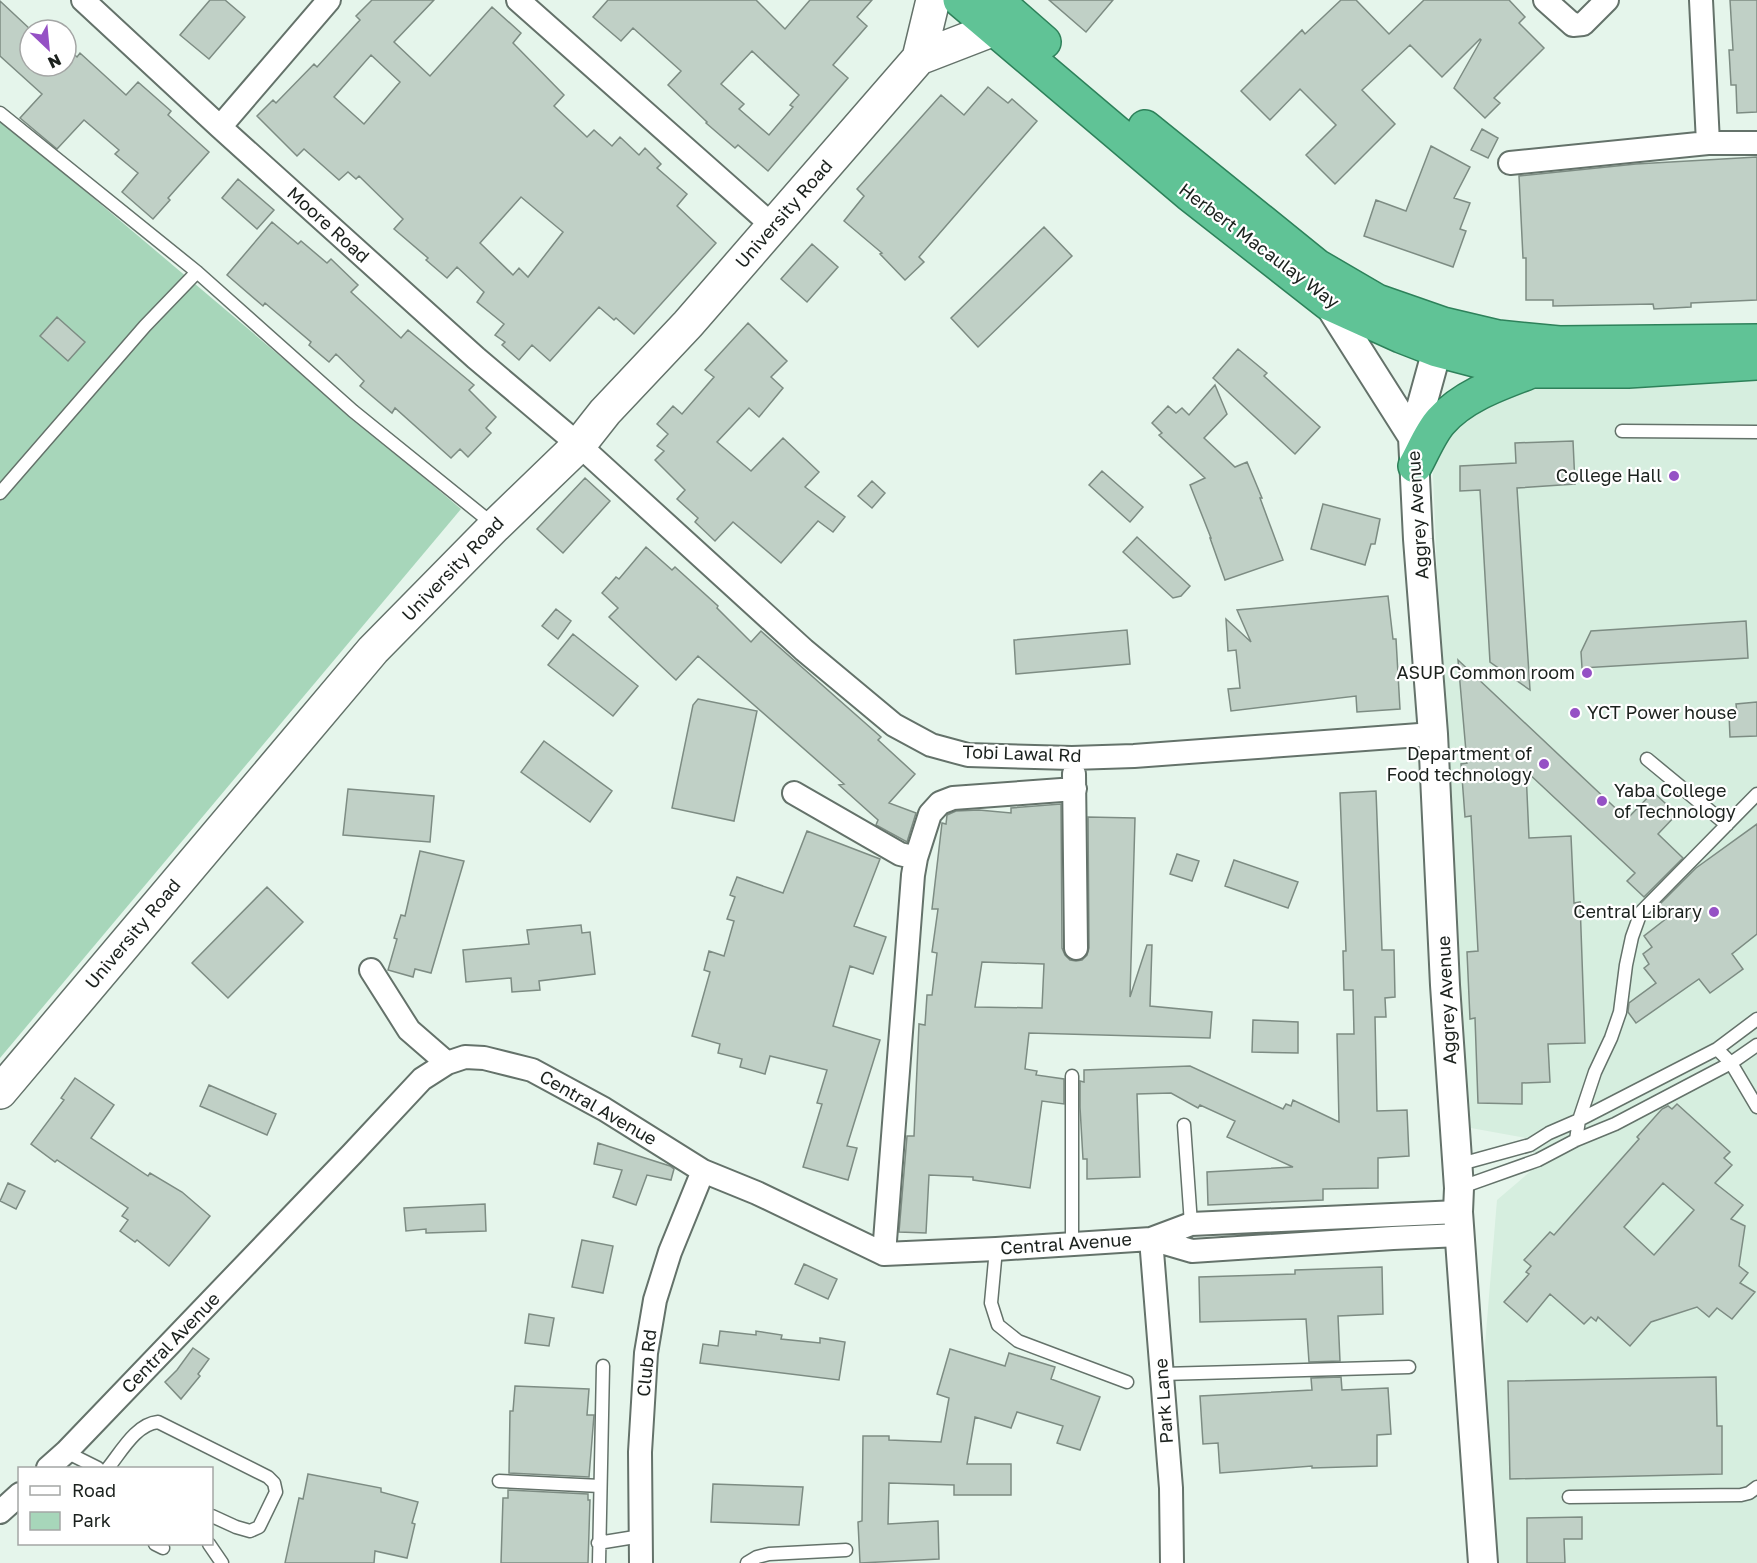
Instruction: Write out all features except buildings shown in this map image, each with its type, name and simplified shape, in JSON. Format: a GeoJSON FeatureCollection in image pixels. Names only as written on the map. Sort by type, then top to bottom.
{"type":"FeatureCollection","features":[{"type":"Feature","properties":{"kind":"highway","name":"Herbert Macaulay Way"},"geometry":{"type":"LineString","coordinates":[[960,0],[995,15],[1097,88],[1317,266],[1377,301],[1443,324],[1498,338],[1559,343],[1757,341]]}},
{"type":"Feature","properties":{"kind":"highway","name":"Herbert Macaulay Way"},"geometry":{"type":"LineString","coordinates":[[995,15],[1189,194],[1328,303],[1437,350],[1479,361],[1534,371],[1628,371],[1757,363]]}},
{"type":"Feature","properties":{"kind":"highway"},"geometry":{"type":"LineString","coordinates":[[1414,452],[1440,422],[1457,407],[1490,387],[1534,371]]}},
{"type":"Feature","properties":{"kind":"main road"},"geometry":{"type":"LineString","coordinates":[[919,58],[933,0]]}},
{"type":"Feature","properties":{"kind":"main road"},"geometry":{"type":"LineString","coordinates":[[919,58],[995,15]]}},
{"type":"Feature","properties":{"kind":"main road","name":"University Road"},"geometry":{"type":"LineString","coordinates":[[0,1092],[373,650],[495,526],[579,445],[605,411],[688,324],[919,58]]}},
{"type":"Feature","properties":{"kind":"street","name":"Moore Road"},"geometry":{"type":"LineString","coordinates":[[82,0],[219,127],[476,358],[579,445]]}},
{"type":"Feature","properties":{"kind":"street"},"geometry":{"type":"LineString","coordinates":[[219,127],[329,0]]}},
{"type":"Feature","properties":{"kind":"street"},"geometry":{"type":"LineString","coordinates":[[518,0],[774,226]]}},
{"type":"Feature","properties":{"kind":"street"},"geometry":{"type":"LineString","coordinates":[[1545,0],[1573,25],[1583,24],[1608,0]]}},
{"type":"Feature","properties":{"kind":"street"},"geometry":{"type":"LineString","coordinates":[[1701,0],[1708,143]]}},
{"type":"Feature","properties":{"kind":"street"},"geometry":{"type":"LineString","coordinates":[[1510,163],[1708,143],[1757,143]]}},
{"type":"Feature","properties":{"kind":"street"},"geometry":{"type":"LineString","coordinates":[[1328,303],[1414,452]]}},
{"type":"Feature","properties":{"kind":"street"},"geometry":{"type":"LineString","coordinates":[[1414,452],[1437,350]]}},
{"type":"Feature","properties":{"kind":"street","name":"Tobi Lawal Rd"},"geometry":{"type":"LineString","coordinates":[[579,445],[804,650],[894,725],[931,745],[968,755],[1072,758],[1157,755],[1433,734]]}},
{"type":"Feature","properties":{"kind":"street","name":"Aggrey Avenue"},"geometry":{"type":"LineString","coordinates":[[1414,452],[1418,539],[1433,734],[1445,985],[1483,1563]]}},
{"type":"Feature","properties":{"kind":"street"},"geometry":{"type":"LineString","coordinates":[[1072,758],[1075,789],[1076,948]]}},
{"type":"Feature","properties":{"kind":"street"},"geometry":{"type":"LineString","coordinates":[[885,1254],[913,874],[930,814],[940,803],[953,798],[1075,789]]}},
{"type":"Feature","properties":{"kind":"street"},"geometry":{"type":"LineString","coordinates":[[794,793],[900,854],[916,858]]}},
{"type":"Feature","properties":{"kind":"street"},"geometry":{"type":"LineString","coordinates":[[371,970],[409,1030],[447,1063]]}},
{"type":"Feature","properties":{"kind":"street","name":"Central Avenue"},"geometry":{"type":"LineString","coordinates":[[49,1467],[344,1163],[422,1079],[447,1063],[465,1057],[484,1058],[532,1070],[604,1109],[703,1171],[757,1193],[885,1254],[1151,1239],[1191,1224],[1371,1216],[1459,1200]]}},
{"type":"Feature","properties":{"kind":"street","name":"Club Rd"},"geometry":{"type":"LineString","coordinates":[[641,1563],[640,1452],[648,1343],[655,1300],[667,1262],[703,1171]]}},
{"type":"Feature","properties":{"kind":"street","name":"Central Avenue"},"geometry":{"type":"LineString","coordinates":[[1151,1239],[1192,1251],[1372,1240],[1459,1200]]}},
{"type":"Feature","properties":{"kind":"street"},"geometry":{"type":"LineString","coordinates":[[1371,1216],[1372,1240]]}},
{"type":"Feature","properties":{"kind":"street","name":"Park Lane"},"geometry":{"type":"LineString","coordinates":[[1151,1239],[1171,1488],[1172,1563]]}},
{"type":"Feature","properties":{"kind":"street"},"geometry":{"type":"LineString","coordinates":[[0,1512],[18,1496]]}},
{"type":"Feature","properties":{"kind":"lane"},"geometry":{"type":"LineString","coordinates":[[0,113],[197,272],[353,411],[495,526]]}},
{"type":"Feature","properties":{"kind":"lane"},"geometry":{"type":"LineString","coordinates":[[0,493],[145,326],[197,272]]}},
{"type":"Feature","properties":{"kind":"lane"},"geometry":{"type":"LineString","coordinates":[[1622,431],[1757,432]]}},
{"type":"Feature","properties":{"kind":"lane"},"geometry":{"type":"LineString","coordinates":[[1647,759],[1726,825]]}},
{"type":"Feature","properties":{"kind":"lane"},"geometry":{"type":"LineString","coordinates":[[1576,1140],[1595,1072],[1620,1012],[1626,965],[1632,937],[1641,912],[1757,794]]}},
{"type":"Feature","properties":{"kind":"lane"},"geometry":{"type":"LineString","coordinates":[[1459,1200],[1549,1133],[1580,1120],[1717,1049],[1757,1018]]}},
{"type":"Feature","properties":{"kind":"lane"},"geometry":{"type":"LineString","coordinates":[[1459,1200],[1576,1140],[1615,1124],[1731,1063],[1757,1045]]}},
{"type":"Feature","properties":{"kind":"lane"},"geometry":{"type":"LineString","coordinates":[[1717,1049],[1731,1063],[1757,1107]]}},
{"type":"Feature","properties":{"kind":"lane"},"geometry":{"type":"LineString","coordinates":[[1072,1076],[1072,1245]]}},
{"type":"Feature","properties":{"kind":"lane"},"geometry":{"type":"LineString","coordinates":[[1184,1125],[1191,1224]]}},
{"type":"Feature","properties":{"kind":"lane"},"geometry":{"type":"LineString","coordinates":[[996,1249],[991,1303],[999,1325],[1018,1341],[1127,1382]]}},
{"type":"Feature","properties":{"kind":"lane"},"geometry":{"type":"LineString","coordinates":[[598,1563],[603,1366]]}},
{"type":"Feature","properties":{"kind":"lane"},"geometry":{"type":"LineString","coordinates":[[1162,1374],[1409,1367]]}},
{"type":"Feature","properties":{"kind":"lane"},"geometry":{"type":"LineString","coordinates":[[109,1467],[141,1428],[149,1423],[158,1422],[268,1477],[274,1483],[276,1492],[259,1527],[250,1531],[213,1516]]}},
{"type":"Feature","properties":{"kind":"lane"},"geometry":{"type":"LineString","coordinates":[[66,1452],[96,1467]]}},
{"type":"Feature","properties":{"kind":"lane"},"geometry":{"type":"LineString","coordinates":[[499,1481],[600,1486]]}},
{"type":"Feature","properties":{"kind":"lane"},"geometry":{"type":"LineString","coordinates":[[1569,1497],[1741,1495],[1757,1487]]}},
{"type":"Feature","properties":{"kind":"lane"},"geometry":{"type":"LineString","coordinates":[[598,1543],[641,1536]]}},
{"type":"Feature","properties":{"kind":"lane"},"geometry":{"type":"LineString","coordinates":[[209,1545],[222,1563]]}},
{"type":"Feature","properties":{"kind":"lane"},"geometry":{"type":"LineString","coordinates":[[747,1563],[769,1554],[846,1550]]}},
{"type":"Feature","properties":{"kind":"shaded area","name":"Yaba College of Technology"},"geometry":{"type":"Polygon","coordinates":[[[1757,373],[1757,1563],[1489,1563],[1479,1417],[1497,1200],[1539,1164],[1526,1138],[1460,1126],[1433,475],[1435,442],[1451,421],[1521,387],[1757,373]]]}},
{"type":"Feature","properties":{"kind":"green space"},"geometry":{"type":"Polygon","coordinates":[[[0,119],[461,509],[0,1058],[0,119]]]}},
{"type":"Feature","properties":{"kind":"place","name":"College Hall"},"geometry":{"type":"Point","coordinates":[1674,476]}},
{"type":"Feature","properties":{"kind":"place","name":"ASUP Common room"},"geometry":{"type":"Point","coordinates":[1587,673]}},
{"type":"Feature","properties":{"kind":"place","name":"YCT Power house"},"geometry":{"type":"Point","coordinates":[1575,713]}},
{"type":"Feature","properties":{"kind":"place","name":"Department of Food technology"},"geometry":{"type":"Point","coordinates":[1544,764]}},
{"type":"Feature","properties":{"kind":"place","name":"Yaba College of Technology"},"geometry":{"type":"Point","coordinates":[1602,801]}},
{"type":"Feature","properties":{"kind":"place","name":"Central Library"},"geometry":{"type":"Point","coordinates":[1714,912]}}]}
